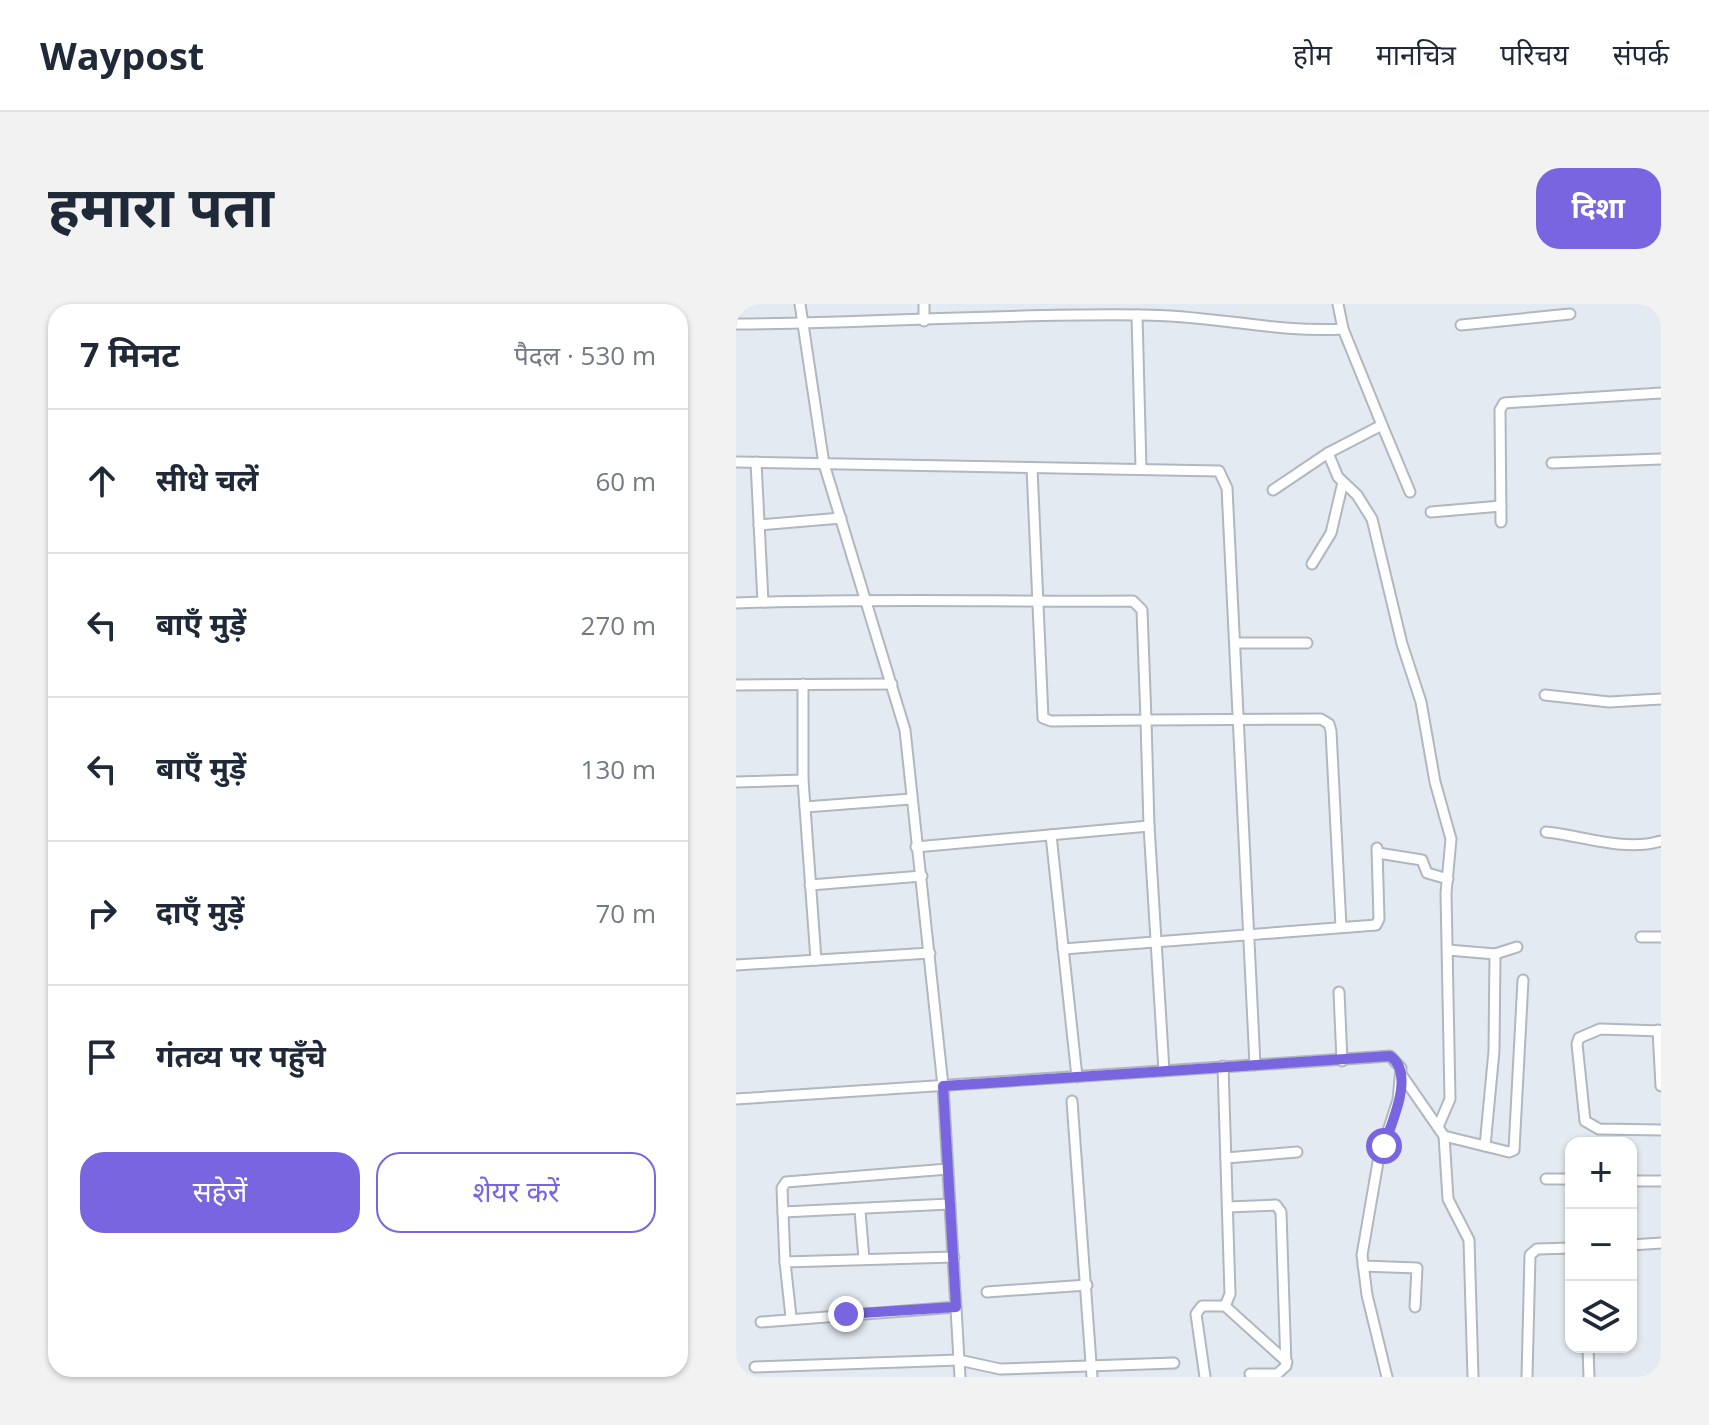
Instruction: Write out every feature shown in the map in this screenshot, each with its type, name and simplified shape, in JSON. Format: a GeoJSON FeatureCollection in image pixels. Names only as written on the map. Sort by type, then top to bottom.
{"type":"FeatureCollection","features":[{"type":"Feature","properties":{"kind":"street"},"geometry":{"type":"LineString","coordinates":[[800,304],[824,464],[905,730],[943,1086],[960,1377]]}},
{"type":"Feature","properties":{"kind":"street"},"geometry":{"type":"LineString","coordinates":[[924,304],[924,321]]}},
{"type":"Feature","properties":{"kind":"street"},"geometry":{"type":"LineString","coordinates":[[1036,304],[1037,318]]}},
{"type":"Feature","properties":{"kind":"street"},"geometry":{"type":"LineString","coordinates":[[1338,304],[1343,329],[1410,492]]}},
{"type":"Feature","properties":{"kind":"street"},"geometry":{"type":"LineString","coordinates":[[1461,325],[1537,309],[1570,314]]}},
{"type":"Feature","properties":{"kind":"street"},"geometry":{"type":"LineString","coordinates":[[736,324],[1137,315],[1257,323],[1309,331],[1343,329]]}},
{"type":"Feature","properties":{"kind":"street"},"geometry":{"type":"LineString","coordinates":[[1137,315],[1141,469]]}},
{"type":"Feature","properties":{"kind":"street"},"geometry":{"type":"LineString","coordinates":[[1501,522],[1500,410],[1504,403],[1661,393]]}},
{"type":"Feature","properties":{"kind":"street"},"geometry":{"type":"LineString","coordinates":[[1273,490],[1328,453],[1382,425]]}},
{"type":"Feature","properties":{"kind":"street"},"geometry":{"type":"LineString","coordinates":[[1328,453],[1343,482],[1357,495],[1372,519],[1393,614],[1421,702],[1435,782],[1451,839],[1448,879],[1450,1099],[1438,1127]]}},
{"type":"Feature","properties":{"kind":"street"},"geometry":{"type":"LineString","coordinates":[[1552,463],[1661,459]]}},
{"type":"Feature","properties":{"kind":"street"},"geometry":{"type":"LineString","coordinates":[[736,462],[1210,469],[1224,477],[1237,643],[1255,1065]]}},
{"type":"Feature","properties":{"kind":"street"},"geometry":{"type":"LineString","coordinates":[[756,462],[763,602]]}},
{"type":"Feature","properties":{"kind":"street"},"geometry":{"type":"LineString","coordinates":[[1032,468],[1043,718],[1051,721],[1321,719],[1329,724],[1341,927]]}},
{"type":"Feature","properties":{"kind":"street"},"geometry":{"type":"LineString","coordinates":[[1312,564],[1331,533],[1343,482]]}},
{"type":"Feature","properties":{"kind":"street"},"geometry":{"type":"LineString","coordinates":[[1431,512],[1501,506]]}},
{"type":"Feature","properties":{"kind":"street"},"geometry":{"type":"LineString","coordinates":[[759,525],[841,518]]}},
{"type":"Feature","properties":{"kind":"street"},"geometry":{"type":"LineString","coordinates":[[736,603],[867,598],[1133,601],[1139,604],[1164,1071]]}},
{"type":"Feature","properties":{"kind":"street"},"geometry":{"type":"LineString","coordinates":[[1237,643],[1307,643]]}},
{"type":"Feature","properties":{"kind":"street"},"geometry":{"type":"LineString","coordinates":[[803,684],[803,780],[816,960]]}},
{"type":"Feature","properties":{"kind":"street"},"geometry":{"type":"LineString","coordinates":[[736,685],[892,684]]}},
{"type":"Feature","properties":{"kind":"street"},"geometry":{"type":"LineString","coordinates":[[1545,695],[1609,702],[1661,699]]}},
{"type":"Feature","properties":{"kind":"street"},"geometry":{"type":"LineString","coordinates":[[736,782],[803,780]]}},
{"type":"Feature","properties":{"kind":"street"},"geometry":{"type":"LineString","coordinates":[[805,807],[911,799]]}},
{"type":"Feature","properties":{"kind":"street"},"geometry":{"type":"LineString","coordinates":[[916,847],[1149,826]]}},
{"type":"Feature","properties":{"kind":"street"},"geometry":{"type":"LineString","coordinates":[[1546,832],[1624,845],[1640,846],[1661,841]]}},
{"type":"Feature","properties":{"kind":"street"},"geometry":{"type":"LineString","coordinates":[[1051,835],[1077,1077]]}},
{"type":"Feature","properties":{"kind":"street"},"geometry":{"type":"LineString","coordinates":[[1063,949],[1371,926],[1378,922],[1378,850],[1422,860],[1427,873],[1448,879]]}},
{"type":"Feature","properties":{"kind":"street"},"geometry":{"type":"LineString","coordinates":[[810,885],[922,876]]}},
{"type":"Feature","properties":{"kind":"street"},"geometry":{"type":"LineString","coordinates":[[1641,937],[1661,937]]}},
{"type":"Feature","properties":{"kind":"street"},"geometry":{"type":"LineString","coordinates":[[1448,950],[1495,954],[1517,947]]}},
{"type":"Feature","properties":{"kind":"street"},"geometry":{"type":"LineString","coordinates":[[736,965],[930,953]]}},
{"type":"Feature","properties":{"kind":"street"},"geometry":{"type":"LineString","coordinates":[[1485,1146],[1495,1039],[1495,954]]}},
{"type":"Feature","properties":{"kind":"street"},"geometry":{"type":"LineString","coordinates":[[1444,1136],[1509,1152],[1514,1150],[1523,980]]}},
{"type":"Feature","properties":{"kind":"street"},"geometry":{"type":"LineString","coordinates":[[1339,992],[1342,1061]]}},
{"type":"Feature","properties":{"kind":"street"},"geometry":{"type":"LineString","coordinates":[[1661,1086],[1659,1030],[1591,1030],[1579,1038],[1577,1044],[1585,1121],[1599,1129],[1661,1130]]}},
{"type":"Feature","properties":{"kind":"street"},"geometry":{"type":"LineString","coordinates":[[736,1099],[1390,1056],[1397,1062],[1401,1074],[1444,1136],[1448,1199],[1471,1249],[1473,1377]]}},
{"type":"Feature","properties":{"kind":"street"},"geometry":{"type":"LineString","coordinates":[[1223,1066],[1230,1294],[1225,1306]]}},
{"type":"Feature","properties":{"kind":"street"},"geometry":{"type":"LineString","coordinates":[[1387,1377],[1363,1266],[1378,1162],[1398,1100],[1401,1074]]}},
{"type":"Feature","properties":{"kind":"street"},"geometry":{"type":"LineString","coordinates":[[1072,1101],[1091,1372]]}},
{"type":"Feature","properties":{"kind":"street"},"geometry":{"type":"LineString","coordinates":[[1226,1158],[1297,1152]]}},
{"type":"Feature","properties":{"kind":"street"},"geometry":{"type":"LineString","coordinates":[[791,1317],[782,1188],[789,1180],[948,1169]]}},
{"type":"Feature","properties":{"kind":"street"},"geometry":{"type":"LineString","coordinates":[[1546,1179],[1565,1179]]}},
{"type":"Feature","properties":{"kind":"street"},"geometry":{"type":"LineString","coordinates":[[1637,1181],[1661,1181]]}},
{"type":"Feature","properties":{"kind":"street"},"geometry":{"type":"LineString","coordinates":[[783,1212],[860,1211],[950,1204]]}},
{"type":"Feature","properties":{"kind":"street"},"geometry":{"type":"LineString","coordinates":[[1228,1207],[1271,1204],[1280,1208],[1287,1362],[1285,1369],[1277,1374],[1250,1374]]}},
{"type":"Feature","properties":{"kind":"street"},"geometry":{"type":"LineString","coordinates":[[860,1211],[864,1259]]}},
{"type":"Feature","properties":{"kind":"street"},"geometry":{"type":"LineString","coordinates":[[1637,1245],[1661,1243]]}},
{"type":"Feature","properties":{"kind":"street"},"geometry":{"type":"LineString","coordinates":[[1527,1377],[1530,1255],[1537,1249],[1565,1248]]}},
{"type":"Feature","properties":{"kind":"street"},"geometry":{"type":"LineString","coordinates":[[785,1262],[954,1257]]}},
{"type":"Feature","properties":{"kind":"street"},"geometry":{"type":"LineString","coordinates":[[1363,1266],[1417,1268],[1415,1307]]}},
{"type":"Feature","properties":{"kind":"street"},"geometry":{"type":"LineString","coordinates":[[987,1292],[1087,1285]]}},
{"type":"Feature","properties":{"kind":"street"},"geometry":{"type":"LineString","coordinates":[[1205,1377],[1196,1314],[1202,1306],[1225,1306],[1287,1362]]}},
{"type":"Feature","properties":{"kind":"street"},"geometry":{"type":"LineString","coordinates":[[761,1322],[791,1317],[956,1307]]}},
{"type":"Feature","properties":{"kind":"street"},"geometry":{"type":"LineString","coordinates":[[1588,1353],[1589,1377]]}},
{"type":"Feature","properties":{"kind":"street"},"geometry":{"type":"LineString","coordinates":[[755,1367],[959,1360],[1000,1369],[1091,1372],[1174,1363]]}},
{"type":"Feature","properties":{"kind":"route"},"geometry":{"type":"LineString","coordinates":[[846,1314],[956,1307],[943,1086],[1390,1056],[1401,1068],[1401,1074],[1398,1100],[1384,1146]]}}]}
